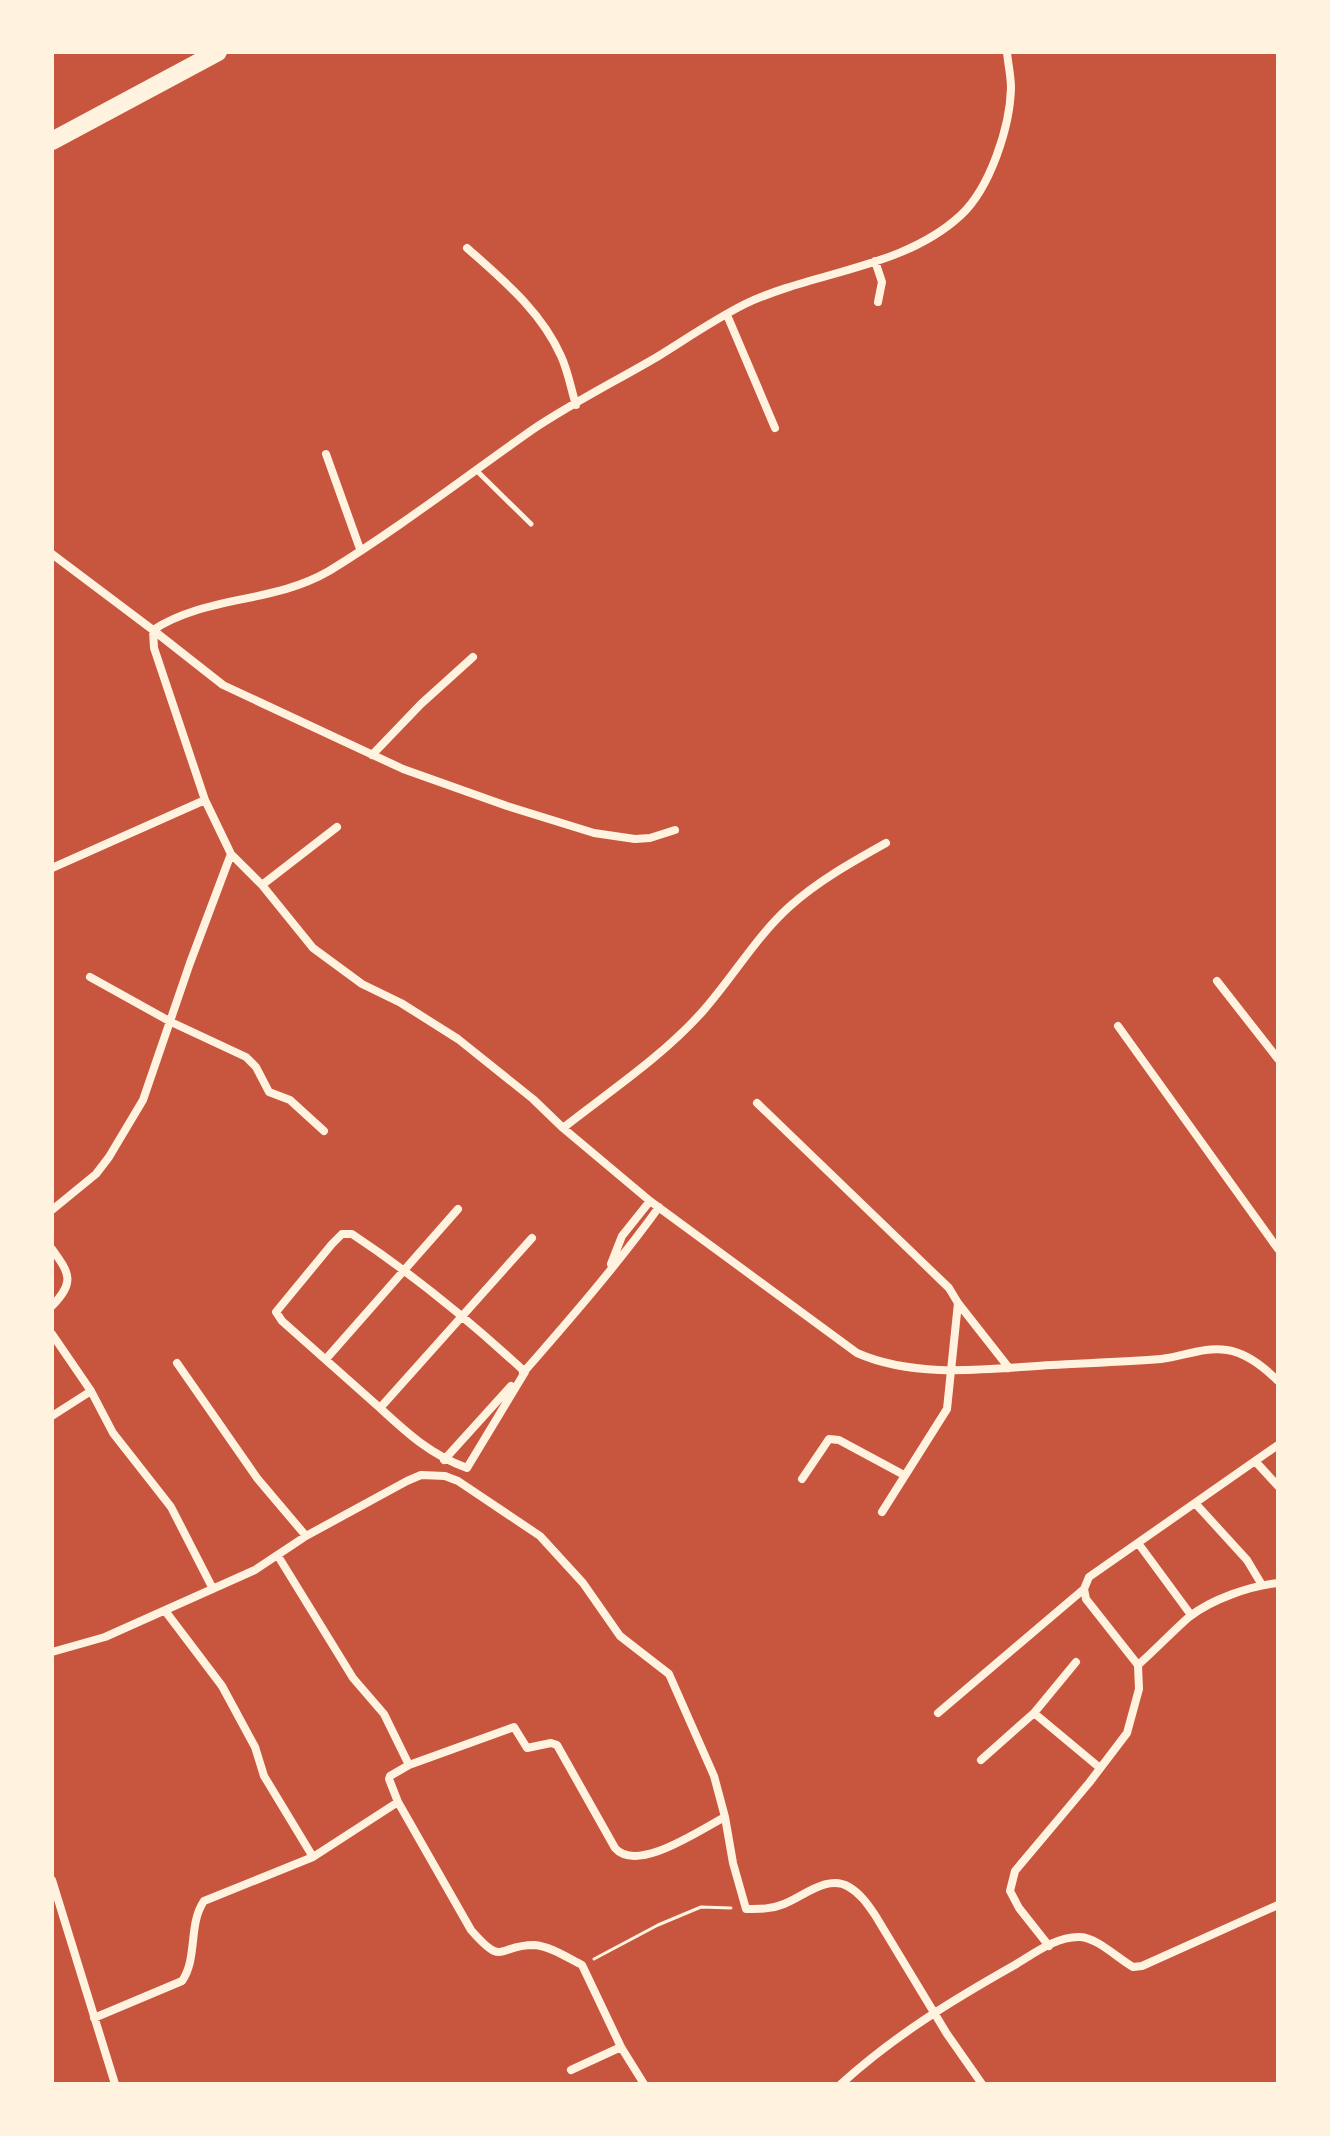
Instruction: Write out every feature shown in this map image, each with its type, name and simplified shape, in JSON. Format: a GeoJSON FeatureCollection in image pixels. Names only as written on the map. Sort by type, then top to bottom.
{"type":"FeatureCollection","features":[{"type":"Feature","properties":{"kind":"highway"},"geometry":{"type":"LineString","coordinates":[[52,141],[218,52]]}},
{"type":"Feature","properties":{"kind":"street"},"geometry":{"type":"LineString","coordinates":[[153,630],[174,617],[199,608],[283,592],[330,570],[534,429],[727,315],[766,295],[875,261],[947,227],[979,193],[990,169],[1009,109],[1011,87],[1007,52]]}},
{"type":"Feature","properties":{"kind":"street"},"geometry":{"type":"LineString","coordinates":[[467,248],[517,292],[550,334],[562,359],[576,405]]}},
{"type":"Feature","properties":{"kind":"street"},"geometry":{"type":"LineString","coordinates":[[875,261],[882,282],[878,302]]}},
{"type":"Feature","properties":{"kind":"street"},"geometry":{"type":"LineString","coordinates":[[727,315],[775,428]]}},
{"type":"Feature","properties":{"kind":"street"},"geometry":{"type":"LineString","coordinates":[[326,454],[360,549]]}},
{"type":"Feature","properties":{"kind":"street"},"geometry":{"type":"LineString","coordinates":[[52,554],[223,685],[403,769],[594,833],[635,839],[675,830]]}},
{"type":"Feature","properties":{"kind":"street"},"geometry":{"type":"LineString","coordinates":[[153,630],[154,648],[205,800],[231,854],[262,885],[313,948],[362,984],[401,1003],[458,1039],[533,1099],[650,1201],[857,1353],[910,1369],[950,1369],[1166,1359],[1207,1349],[1224,1349],[1248,1357],[1278,1381]]}},
{"type":"Feature","properties":{"kind":"street"},"geometry":{"type":"LineString","coordinates":[[372,755],[421,704],[473,657]]}},
{"type":"Feature","properties":{"kind":"street"},"geometry":{"type":"LineString","coordinates":[[52,868],[205,800]]}},
{"type":"Feature","properties":{"kind":"street"},"geometry":{"type":"LineString","coordinates":[[262,885],[337,827]]}},
{"type":"Feature","properties":{"kind":"street"},"geometry":{"type":"LineString","coordinates":[[563,1128],[658,1054],[703,1012],[754,945],[788,908],[830,875],[886,843]]}},
{"type":"Feature","properties":{"kind":"street"},"geometry":{"type":"LineString","coordinates":[[52,1210],[86,1185],[109,1157],[143,1100],[231,854]]}},
{"type":"Feature","properties":{"kind":"street"},"geometry":{"type":"LineString","coordinates":[[90,977],[171,1022],[246,1057],[256,1067],[269,1092],[290,1100],[324,1131]]}},
{"type":"Feature","properties":{"kind":"street"},"geometry":{"type":"LineString","coordinates":[[1217,981],[1278,1059]]}},
{"type":"Feature","properties":{"kind":"street"},"geometry":{"type":"LineString","coordinates":[[1118,1026],[1278,1249]]}},
{"type":"Feature","properties":{"kind":"street"},"geometry":{"type":"LineString","coordinates":[[757,1103],[949,1288],[1009,1368]]}},
{"type":"Feature","properties":{"kind":"street"},"geometry":{"type":"LineString","coordinates":[[610,1268],[622,1236],[650,1201]]}},
{"type":"Feature","properties":{"kind":"street"},"geometry":{"type":"LineString","coordinates":[[444,1460],[525,1372],[631,1246],[659,1207]]}},
{"type":"Feature","properties":{"kind":"street"},"geometry":{"type":"LineString","coordinates":[[326,1359],[458,1209]]}},
{"type":"Feature","properties":{"kind":"street"},"geometry":{"type":"LineString","coordinates":[[342,1234],[352,1234],[405,1269],[464,1316],[525,1372],[467,1468],[444,1460],[418,1443],[282,1321],[276,1312],[332,1244],[342,1234]]}},
{"type":"Feature","properties":{"kind":"street"},"geometry":{"type":"LineString","coordinates":[[380,1408],[532,1238]]}},
{"type":"Feature","properties":{"kind":"street"},"geometry":{"type":"LineString","coordinates":[[52,1249],[65,1267],[68,1280],[65,1293],[52,1306]]}},
{"type":"Feature","properties":{"kind":"street"},"geometry":{"type":"LineString","coordinates":[[882,1512],[947,1409],[958,1303]]}},
{"type":"Feature","properties":{"kind":"street"},"geometry":{"type":"LineString","coordinates":[[52,1334],[91,1391],[113,1433],[171,1507],[213,1589]]}},
{"type":"Feature","properties":{"kind":"street"},"geometry":{"type":"LineString","coordinates":[[177,1363],[257,1478],[306,1536]]}},
{"type":"Feature","properties":{"kind":"street"},"geometry":{"type":"LineString","coordinates":[[52,1416],[91,1391]]}},
{"type":"Feature","properties":{"kind":"street"},"geometry":{"type":"LineString","coordinates":[[802,1479],[829,1439],[839,1440],[904,1475]]}},
{"type":"Feature","properties":{"kind":"street"},"geometry":{"type":"LineString","coordinates":[[938,1713],[1084,1589],[1089,1577],[1278,1445]]}},
{"type":"Feature","properties":{"kind":"street"},"geometry":{"type":"LineString","coordinates":[[1255,1461],[1278,1486]]}},
{"type":"Feature","properties":{"kind":"street"},"geometry":{"type":"LineString","coordinates":[[52,1652],[105,1637],[166,1612],[278,1556],[306,1536],[421,1475],[445,1476],[458,1481],[524,1523],[564,1560],[620,1636],[669,1674],[703,1746],[725,1817],[733,1863],[746,1909],[783,1905],[827,1883],[848,1886],[875,1915],[933,2012],[982,2084]]}},
{"type":"Feature","properties":{"kind":"street"},"geometry":{"type":"LineString","coordinates":[[1195,1503],[1247,1560],[1262,1585]]}},
{"type":"Feature","properties":{"kind":"street"},"geometry":{"type":"LineString","coordinates":[[1138,1543],[1191,1615]]}},
{"type":"Feature","properties":{"kind":"street"},"geometry":{"type":"LineString","coordinates":[[278,1556],[353,1678],[384,1714],[409,1765]]}},
{"type":"Feature","properties":{"kind":"street"},"geometry":{"type":"LineString","coordinates":[[1138,1665],[1191,1615],[1262,1585],[1278,1583]]}},
{"type":"Feature","properties":{"kind":"street"},"geometry":{"type":"LineString","coordinates":[[1049,1946],[1019,1908],[1010,1891],[1015,1871],[1127,1733],[1139,1689],[1138,1665],[1086,1599],[1084,1589]]}},
{"type":"Feature","properties":{"kind":"street"},"geometry":{"type":"LineString","coordinates":[[166,1612],[222,1686],[255,1747],[264,1776],[313,1857]]}},
{"type":"Feature","properties":{"kind":"street"},"geometry":{"type":"LineString","coordinates":[[981,1760],[1034,1713],[1076,1662]]}},
{"type":"Feature","properties":{"kind":"street"},"geometry":{"type":"LineString","coordinates":[[1034,1713],[1100,1768]]}},
{"type":"Feature","properties":{"kind":"street"},"geometry":{"type":"LineString","coordinates":[[644,2084],[621,2047],[582,1965],[531,1945],[504,1953],[492,1951],[471,1930],[398,1802],[389,1777],[409,1765],[513,1727],[527,1748],[555,1743],[618,1852],[636,1858],[656,1852],[725,1817]]}},
{"type":"Feature","properties":{"kind":"street"},"geometry":{"type":"LineString","coordinates":[[94,2018],[182,1981],[188,1969],[199,1911],[204,1901],[313,1857],[398,1802]]}},
{"type":"Feature","properties":{"kind":"street"},"geometry":{"type":"LineString","coordinates":[[52,1880],[115,2084]]}},
{"type":"Feature","properties":{"kind":"street"},"geometry":{"type":"LineString","coordinates":[[841,2084],[882,2048],[933,2012],[1049,1946],[1076,1937],[1089,1938],[1133,1967],[1142,1966],[1278,1905]]}},
{"type":"Feature","properties":{"kind":"street"},"geometry":{"type":"LineString","coordinates":[[571,2070],[621,2047]]}},
{"type":"Feature","properties":{"kind":"lane"},"geometry":{"type":"LineString","coordinates":[[477,471],[531,524]]}},
{"type":"Feature","properties":{"kind":"path"},"geometry":{"type":"LineString","coordinates":[[582,1965],[658,1925],[701,1907],[746,1909]]}}]}
